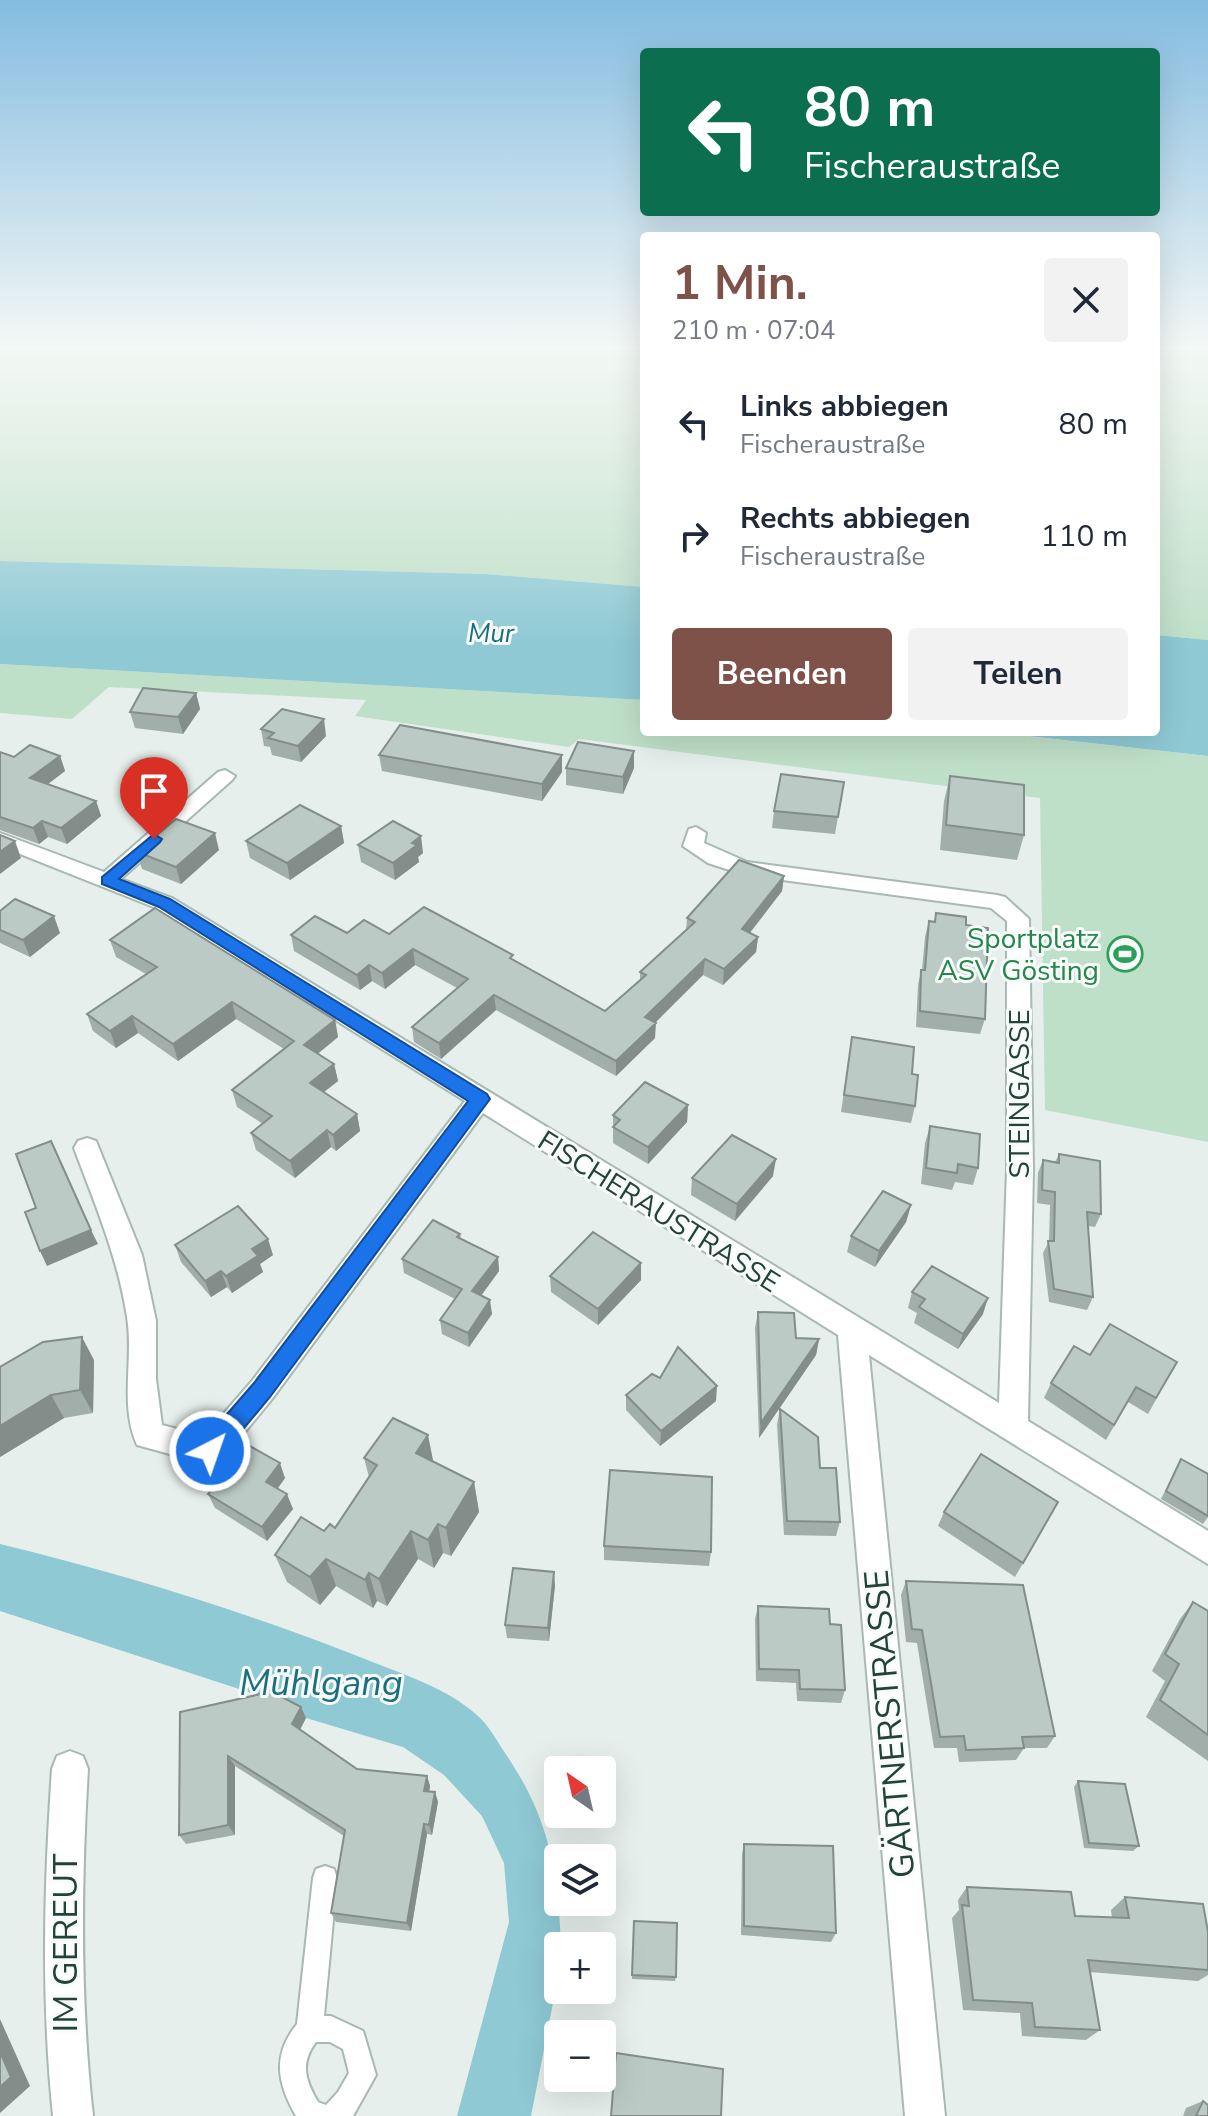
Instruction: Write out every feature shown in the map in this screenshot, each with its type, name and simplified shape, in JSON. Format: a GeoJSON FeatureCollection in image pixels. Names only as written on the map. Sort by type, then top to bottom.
{"type":"FeatureCollection","features":[{"type":"Feature","properties":{"kind":"street"},"geometry":{"type":"LineString","coordinates":[[107,880],[225,776]]}},
{"type":"Feature","properties":{"kind":"street","name":"STEINGASSE"},"geometry":{"type":"LineString","coordinates":[[696,833],[693,846],[715,858],[745,868],[997,902],[1018,919],[1020,1169],[1013,1428]]}},
{"type":"Feature","properties":{"kind":"street","name":"FISCHERAUSTRASSE"},"geometry":{"type":"LineString","coordinates":[[0,839],[164,903],[1208,1549]]}},
{"type":"Feature","properties":{"kind":"street"},"geometry":{"type":"LineString","coordinates":[[87,1148],[128,1255],[142,1321],[141,1379],[148,1435],[210,1451],[262,1390],[480,1099]]}},
{"type":"Feature","properties":{"kind":"street","name":"GÄRTNERSTRASSE"},"geometry":{"type":"LineString","coordinates":[[852,1331],[925,2116]]}},
{"type":"Feature","properties":{"kind":"street","name":"IM GEREUT"},"geometry":{"type":"LineString","coordinates":[[70,1769],[64,1852],[64,2049],[73,2116]]}},
{"type":"Feature","properties":{"kind":"lane"},"geometry":{"type":"LineString","coordinates":[[320,2116],[309,2113],[291,2076],[295,2046],[310,2029],[325,1878]]}},
{"type":"Feature","properties":{"kind":"lane"},"geometry":{"type":"LineString","coordinates":[[310,2029],[331,2029],[354,2040],[363,2075],[348,2102],[334,2116]]}},
{"type":"Feature","properties":{"kind":"green space"},"geometry":{"type":"Polygon","coordinates":[[[0,448],[640,448],[640,587],[487,574],[0,561],[0,448]]]}},
{"type":"Feature","properties":{"kind":"green space"},"geometry":{"type":"Polygon","coordinates":[[[1160,448],[1208,448],[1208,640],[1160,635],[1160,448]]]}},
{"type":"Feature","properties":{"kind":"green space"},"geometry":{"type":"Polygon","coordinates":[[[0,664],[640,700],[640,736],[1026,736],[1208,756],[1208,1142],[1045,1110],[1040,798],[579,739],[569,747],[355,716],[366,700],[109,687],[72,719],[0,713],[0,664]]]}},
{"type":"Feature","properties":{"kind":"water","name":"Mur"},"geometry":{"type":"Polygon","coordinates":[[[0,561],[487,574],[640,587],[640,700],[0,664],[0,561]]]}},
{"type":"Feature","properties":{"kind":"water"},"geometry":{"type":"Polygon","coordinates":[[[1160,635],[1208,640],[1208,756],[1026,736],[1160,736],[1160,635]]]}},
{"type":"Feature","properties":{"kind":"water","name":"Mühlgang"},"geometry":{"type":"Polygon","coordinates":[[[0,1544],[93,1568],[275,1625],[438,1689],[482,1720],[531,1797],[548,1844],[544,1844],[544,1916],[559,1916],[560,1932],[544,1932],[544,2004],[553,2004],[550,2020],[544,2020],[544,2049],[531,2116],[457,2116],[509,1922],[504,1863],[482,1816],[444,1775],[403,1747],[306,1718],[270,1699],[0,1611],[0,1544]]]}},
{"type":"Feature","properties":{"kind":"building"},"geometry":{"type":"Polygon","coordinates":[[[143,688],[196,693],[178,717],[130,712],[143,688]]]}},
{"type":"Feature","properties":{"kind":"building"},"geometry":{"type":"Polygon","coordinates":[[[282,709],[324,719],[298,746],[268,738],[274,733],[261,729],[282,709]]]}},
{"type":"Feature","properties":{"kind":"building"},"geometry":{"type":"Polygon","coordinates":[[[400,725],[562,755],[542,784],[379,755],[400,725]]]}},
{"type":"Feature","properties":{"kind":"building"},"geometry":{"type":"Polygon","coordinates":[[[578,742],[634,751],[623,777],[566,768],[578,742]]]}},
{"type":"Feature","properties":{"kind":"building"},"geometry":{"type":"Polygon","coordinates":[[[30,745],[60,756],[30,778],[96,801],[61,828],[42,821],[33,828],[0,817],[0,752],[14,757],[30,745]]]}},
{"type":"Feature","properties":{"kind":"building"},"geometry":{"type":"Polygon","coordinates":[[[781,774],[844,782],[838,817],[774,811],[781,774]]]}},
{"type":"Feature","properties":{"kind":"building"},"geometry":{"type":"Polygon","coordinates":[[[950,776],[1024,785],[1024,835],[946,825],[950,776]]]}},
{"type":"Feature","properties":{"kind":"building"},"geometry":{"type":"Polygon","coordinates":[[[300,805],[341,826],[287,863],[246,841],[300,805]]]}},
{"type":"Feature","properties":{"kind":"building"},"geometry":{"type":"Polygon","coordinates":[[[176,819],[215,833],[176,867],[137,852],[176,819]]]}},
{"type":"Feature","properties":{"kind":"building"},"geometry":{"type":"Polygon","coordinates":[[[393,821],[421,836],[412,843],[417,845],[393,863],[358,845],[393,821]]]}},
{"type":"Feature","properties":{"kind":"building"},"geometry":{"type":"Polygon","coordinates":[[[0,835],[15,841],[0,852],[0,835]]]}},
{"type":"Feature","properties":{"kind":"building"},"geometry":{"type":"Polygon","coordinates":[[[739,860],[784,876],[742,929],[758,937],[724,969],[705,959],[645,1017],[656,1023],[616,1061],[494,995],[439,1043],[412,1027],[468,979],[413,949],[382,973],[369,965],[357,975],[291,935],[315,916],[347,933],[364,920],[389,934],[424,907],[513,955],[510,958],[605,1011],[646,975],[640,972],[695,922],[687,918],[739,860]]]}},
{"type":"Feature","properties":{"kind":"building"},"geometry":{"type":"Polygon","coordinates":[[[15,899],[54,916],[23,940],[0,930],[0,911],[15,899]]]}},
{"type":"Feature","properties":{"kind":"building"},"geometry":{"type":"Polygon","coordinates":[[[155,908],[335,1020],[304,1045],[334,1064],[310,1083],[357,1114],[333,1135],[327,1130],[290,1161],[251,1133],[272,1116],[232,1090],[294,1041],[232,1002],[173,1044],[132,1016],[110,1031],[87,1014],[157,967],[110,940],[155,908]]]}},
{"type":"Feature","properties":{"kind":"building"},"geometry":{"type":"Polygon","coordinates":[[[936,913],[966,917],[966,925],[988,928],[985,1019],[920,1011],[921,970],[925,970],[929,921],[935,922],[936,913]]]}},
{"type":"Feature","properties":{"kind":"building"},"geometry":{"type":"Polygon","coordinates":[[[852,1037],[914,1047],[912,1074],[918,1075],[915,1106],[844,1095],[852,1037]]]}},
{"type":"Feature","properties":{"kind":"building"},"geometry":{"type":"Polygon","coordinates":[[[645,1082],[688,1105],[648,1147],[613,1127],[620,1120],[613,1115],[645,1082]]]}},
{"type":"Feature","properties":{"kind":"building"},"geometry":{"type":"Polygon","coordinates":[[[930,1126],[980,1134],[978,1168],[958,1164],[957,1173],[926,1168],[930,1126]]]}},
{"type":"Feature","properties":{"kind":"building"},"geometry":{"type":"Polygon","coordinates":[[[732,1135],[776,1159],[737,1204],[692,1178],[732,1135]]]}},
{"type":"Feature","properties":{"kind":"building"},"geometry":{"type":"Polygon","coordinates":[[[51,1141],[91,1230],[40,1251],[25,1212],[36,1208],[16,1154],[51,1141]]]}},
{"type":"Feature","properties":{"kind":"building"},"geometry":{"type":"Polygon","coordinates":[[[1059,1154],[1100,1161],[1101,1214],[1087,1212],[1093,1297],[1054,1289],[1048,1241],[1054,1241],[1055,1192],[1042,1190],[1043,1160],[1059,1163],[1059,1154]]]}},
{"type":"Feature","properties":{"kind":"building"},"geometry":{"type":"Polygon","coordinates":[[[883,1191],[911,1205],[879,1251],[851,1236],[883,1191]]]}},
{"type":"Feature","properties":{"kind":"building"},"geometry":{"type":"Polygon","coordinates":[[[238,1206],[268,1239],[252,1249],[258,1256],[226,1276],[221,1271],[205,1281],[175,1245],[238,1206]]]}},
{"type":"Feature","properties":{"kind":"building"},"geometry":{"type":"Polygon","coordinates":[[[433,1220],[460,1234],[457,1237],[498,1257],[472,1291],[490,1300],[468,1333],[440,1320],[462,1289],[402,1259],[433,1220]]]}},
{"type":"Feature","properties":{"kind":"building"},"geometry":{"type":"Polygon","coordinates":[[[593,1232],[641,1263],[598,1309],[550,1276],[593,1232]]]}},
{"type":"Feature","properties":{"kind":"building"},"geometry":{"type":"Polygon","coordinates":[[[932,1266],[988,1298],[963,1334],[919,1307],[925,1299],[912,1292],[932,1266]]]}},
{"type":"Feature","properties":{"kind":"building"},"geometry":{"type":"Polygon","coordinates":[[[758,1312],[794,1313],[796,1338],[819,1339],[761,1423],[758,1312]]]}},
{"type":"Feature","properties":{"kind":"building"},"geometry":{"type":"Polygon","coordinates":[[[1110,1324],[1177,1362],[1156,1398],[1136,1387],[1114,1425],[1051,1383],[1074,1346],[1090,1355],[1110,1324]]]}},
{"type":"Feature","properties":{"kind":"building"},"geometry":{"type":"Polygon","coordinates":[[[82,1337],[80,1390],[51,1395],[0,1426],[0,1367],[43,1342],[82,1337]]]}},
{"type":"Feature","properties":{"kind":"building"},"geometry":{"type":"Polygon","coordinates":[[[678,1347],[717,1386],[661,1431],[626,1395],[652,1374],[660,1378],[678,1347]]]}},
{"type":"Feature","properties":{"kind":"building"},"geometry":{"type":"Polygon","coordinates":[[[780,1409],[818,1437],[820,1468],[836,1468],[840,1522],[787,1521],[780,1409]]]}},
{"type":"Feature","properties":{"kind":"building"},"geometry":{"type":"Polygon","coordinates":[[[393,1418],[428,1435],[416,1453],[474,1482],[446,1528],[438,1524],[428,1540],[411,1531],[379,1579],[369,1573],[365,1580],[326,1559],[310,1577],[275,1555],[301,1517],[324,1531],[330,1524],[335,1528],[377,1465],[364,1458],[393,1418]]]}},
{"type":"Feature","properties":{"kind":"building"},"geometry":{"type":"Polygon","coordinates":[[[248,1445],[280,1463],[266,1482],[287,1494],[262,1527],[208,1494],[248,1445]]]}},
{"type":"Feature","properties":{"kind":"building"},"geometry":{"type":"Polygon","coordinates":[[[981,1454],[1058,1502],[1023,1563],[944,1512],[981,1454]]]}},
{"type":"Feature","properties":{"kind":"building"},"geometry":{"type":"Polygon","coordinates":[[[1181,1459],[1208,1474],[1208,1516],[1166,1491],[1181,1459]]]}},
{"type":"Feature","properties":{"kind":"building"},"geometry":{"type":"Polygon","coordinates":[[[610,1470],[712,1477],[711,1552],[604,1546],[610,1470]]]}},
{"type":"Feature","properties":{"kind":"building"},"geometry":{"type":"Polygon","coordinates":[[[513,1568],[554,1572],[548,1628],[505,1625],[513,1568]]]}},
{"type":"Feature","properties":{"kind":"building"},"geometry":{"type":"Polygon","coordinates":[[[906,1581],[1023,1585],[1055,1736],[1022,1737],[1024,1748],[966,1750],[964,1736],[940,1737],[922,1630],[912,1629],[906,1581]]]}},
{"type":"Feature","properties":{"kind":"building"},"geometry":{"type":"Polygon","coordinates":[[[1193,1602],[1208,1611],[1208,1735],[1160,1700],[1179,1664],[1165,1654],[1193,1602]]]}},
{"type":"Feature","properties":{"kind":"building"},"geometry":{"type":"Polygon","coordinates":[[[758,1606],[829,1609],[830,1624],[841,1625],[845,1690],[800,1689],[799,1670],[759,1669],[758,1606]]]}},
{"type":"Feature","properties":{"kind":"building"},"geometry":{"type":"Polygon","coordinates":[[[265,1688],[301,1707],[292,1724],[357,1769],[427,1776],[424,1791],[435,1792],[429,1825],[424,1824],[407,1923],[331,1913],[345,1830],[228,1756],[228,1825],[179,1835],[180,1712],[261,1694],[265,1688]]]}},
{"type":"Feature","properties":{"kind":"building"},"geometry":{"type":"Polygon","coordinates":[[[1078,1781],[1125,1784],[1139,1846],[1089,1843],[1078,1781]]]}},
{"type":"Feature","properties":{"kind":"building"},"geometry":{"type":"Polygon","coordinates":[[[744,1844],[833,1846],[836,1933],[744,1926],[744,1844]]]}},
{"type":"Feature","properties":{"kind":"building"},"geometry":{"type":"Polygon","coordinates":[[[967,1887],[1071,1892],[1075,1916],[1129,1918],[1125,1897],[1203,1904],[1208,1932],[1208,1970],[1088,1960],[1100,2030],[1035,2027],[1032,2003],[973,2000],[962,1905],[969,1906],[967,1887]]]}},
{"type":"Feature","properties":{"kind":"building"},"geometry":{"type":"Polygon","coordinates":[[[634,1921],[677,1923],[676,1977],[632,1975],[634,1921]]]}},
{"type":"Feature","properties":{"kind":"building"},"geometry":{"type":"Polygon","coordinates":[[[0,2052],[11,2077],[0,2087],[0,2052]]]}},
{"type":"Feature","properties":{"kind":"building"},"geometry":{"type":"Polygon","coordinates":[[[616,2053],[723,2069],[721,2116],[611,2116],[613,2092],[616,2092],[616,2053]]]}},
{"type":"Feature","properties":{"kind":"building"},"geometry":{"type":"Polygon","coordinates":[[[1203,2101],[1208,2105],[1208,2116],[1196,2116],[1203,2101]]]}},
{"type":"Feature","properties":{"kind":"place","name":"Sportplatz ASV Gösting"},"geometry":{"type":"Point","coordinates":[1125,954]}},
{"type":"Feature","properties":{"kind":"route"},"geometry":{"type":"LineString","coordinates":[[154,839],[107,880],[164,903],[480,1099],[262,1390],[210,1451]]}}]}
